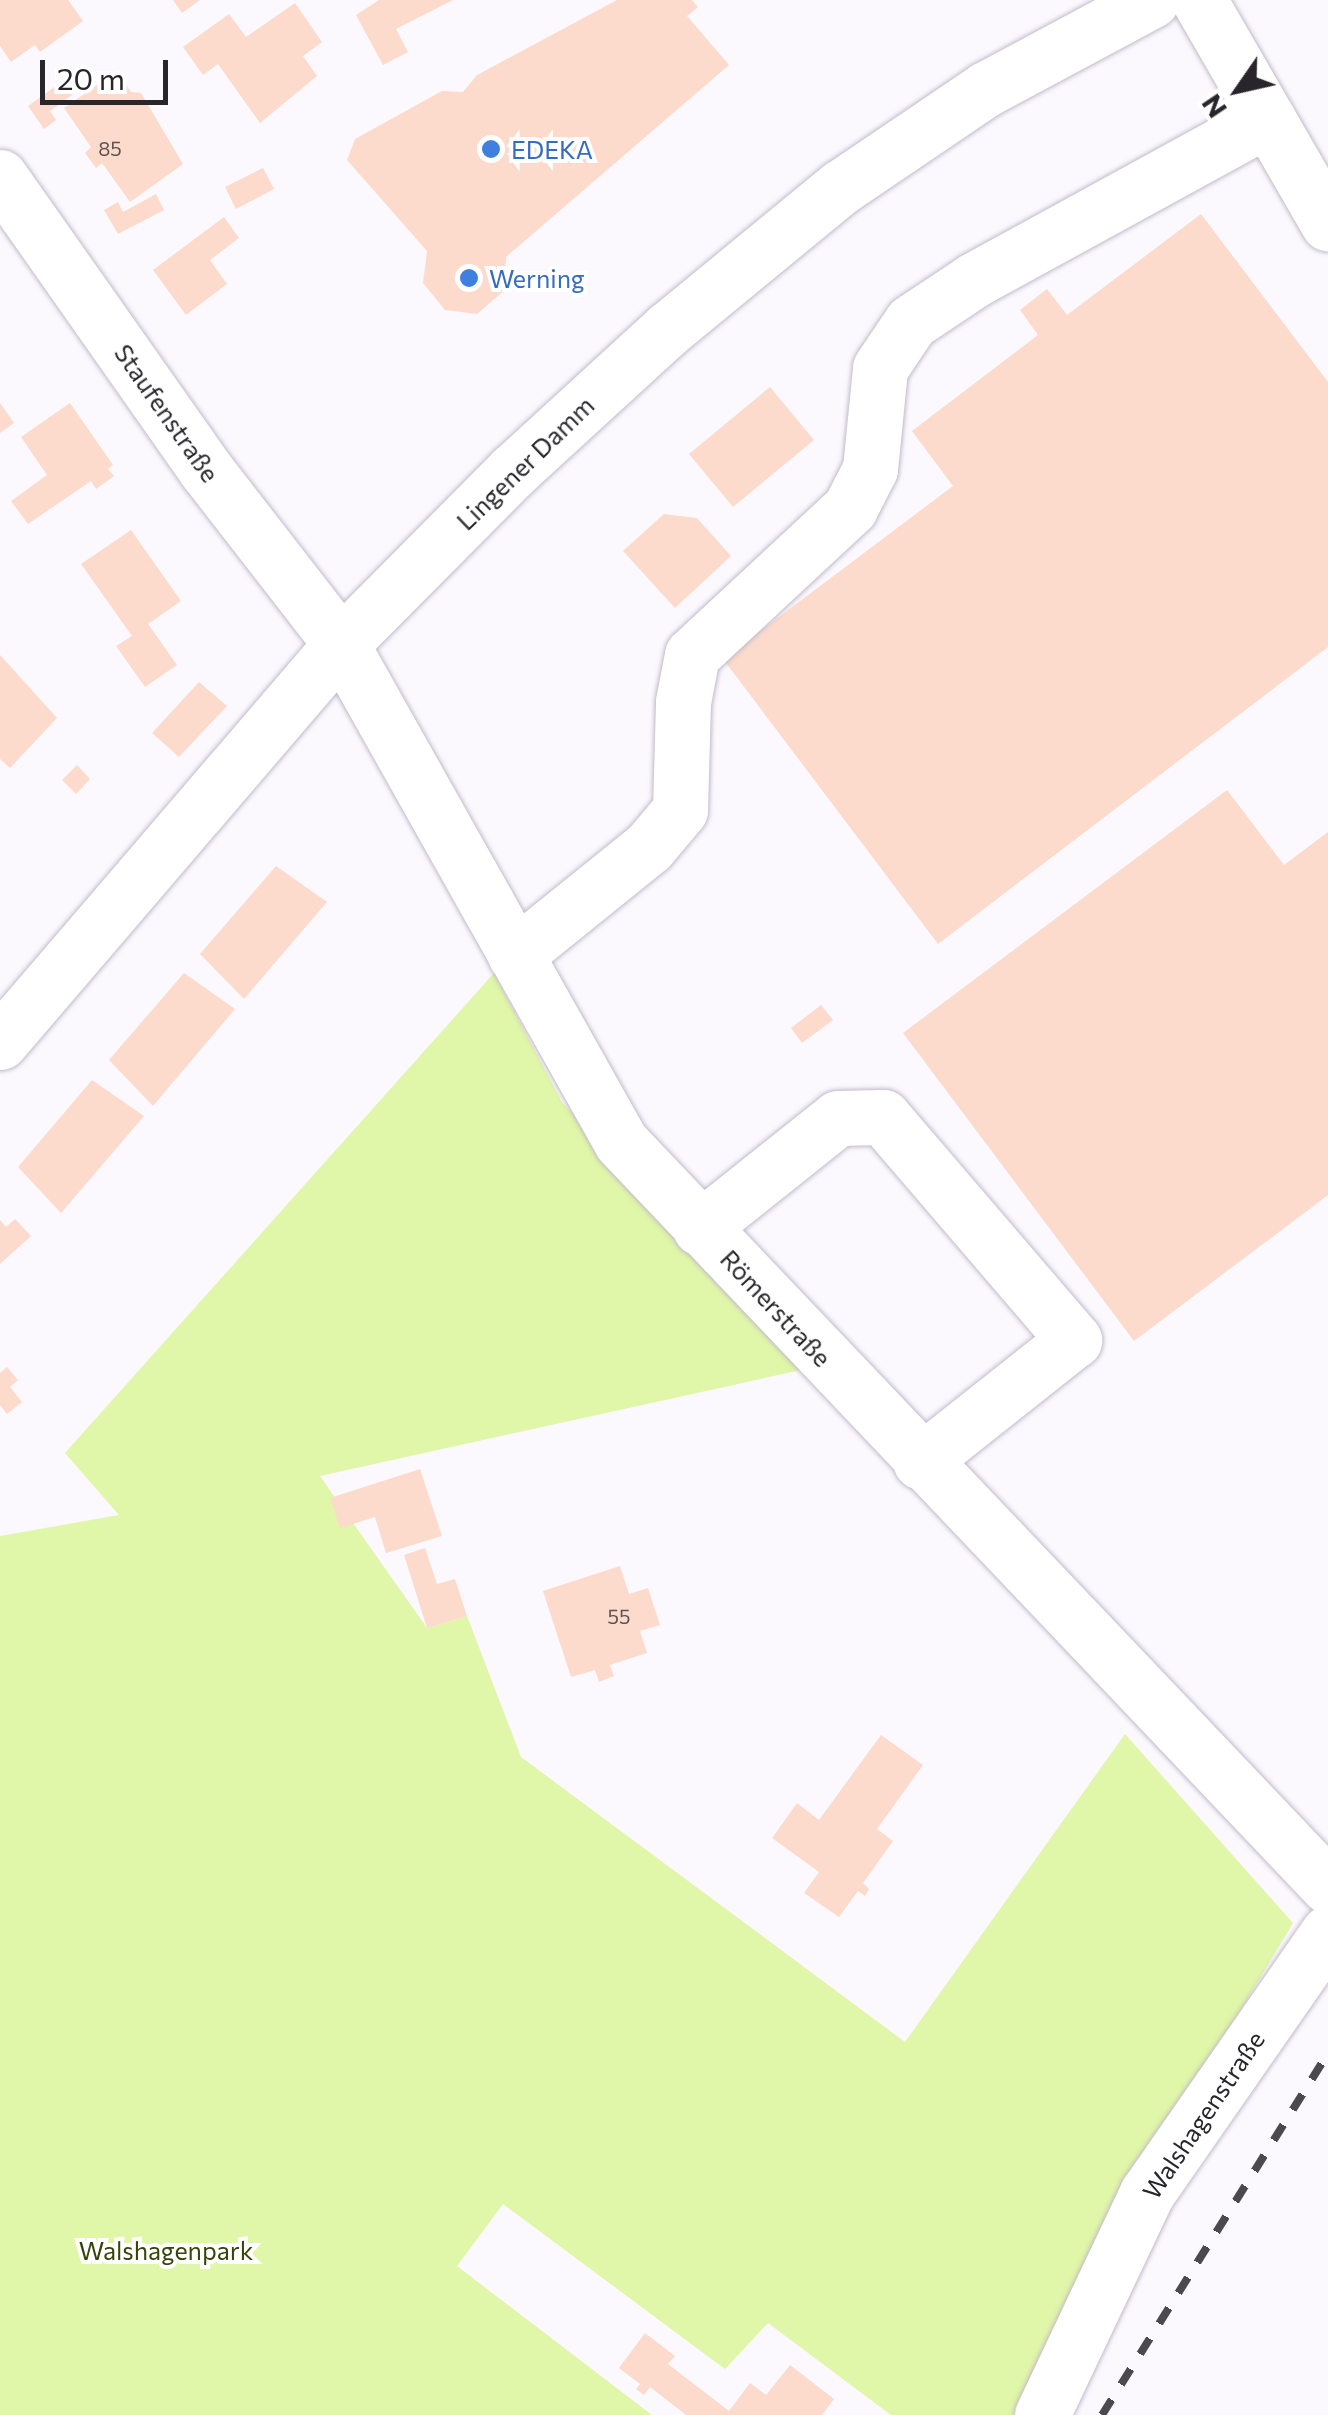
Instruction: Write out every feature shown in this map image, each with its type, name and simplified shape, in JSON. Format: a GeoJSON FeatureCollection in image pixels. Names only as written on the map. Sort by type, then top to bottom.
{"type":"FeatureCollection","features":[{"type":"Feature","properties":{"kind":"street","name":"Lingener Damm"},"geometry":{"type":"LineString","coordinates":[[0,1042],[341,644],[654,342],[842,187],[986,89],[1152,0]]}},
{"type":"Feature","properties":{"kind":"street"},"geometry":{"type":"LineString","coordinates":[[1199,0],[1328,223]]}},
{"type":"Feature","properties":{"kind":"street"},"geometry":{"type":"LineString","coordinates":[[515,955],[649,847],[680,810],[682,702],[692,655],[850,508],[870,469],[880,368],[911,322],[1120,196],[1268,119]]}},
{"type":"Feature","properties":{"kind":"street","name":"Staufenstraße"},"geometry":{"type":"LineString","coordinates":[[0,177],[206,470],[341,644]]}},
{"type":"Feature","properties":{"kind":"street","name":"Römerstraße"},"geometry":{"type":"LineString","coordinates":[[341,644],[620,1142],[920,1462],[1328,1886]]}},
{"type":"Feature","properties":{"kind":"street"},"geometry":{"type":"LineString","coordinates":[[700,1228],[838,1118],[883,1117],[1074,1340],[920,1462]]}},
{"type":"Feature","properties":{"kind":"street","name":"Walshagenstraße"},"geometry":{"type":"LineString","coordinates":[[1042,2415],[1147,2193],[1328,1933]]}},
{"type":"Feature","properties":{"kind":"green space","name":"Walshagenpark"},"geometry":{"type":"Polygon","coordinates":[[[494,973],[562,1102],[810,1368],[320,1476],[427,1628],[467,1616],[521,1757],[905,2042],[1125,1734],[1293,1923],[1133,2189],[1025,2415],[891,2415],[768,2323],[725,2369],[503,2204],[457,2266],[652,2415],[0,2415],[0,1536],[119,1515],[65,1453],[494,973]]]}},
{"type":"Feature","properties":{"kind":"building"},"geometry":{"type":"Polygon","coordinates":[[[0,0],[68,0],[83,21],[40,52],[35,45],[11,62],[0,46],[0,0]]]}},
{"type":"Feature","properties":{"kind":"building"},"geometry":{"type":"Polygon","coordinates":[[[173,0],[200,0],[182,13],[173,0]]]}},
{"type":"Feature","properties":{"kind":"building"},"geometry":{"type":"Polygon","coordinates":[[[379,0],[453,0],[396,29],[408,52],[383,65],[356,15],[379,0]]]}},
{"type":"Feature","properties":{"kind":"building","name":"EDEKA"},"geometry":{"type":"Polygon","coordinates":[[[617,0],[692,0],[698,7],[687,16],[729,65],[506,257],[505,290],[477,314],[445,310],[423,283],[427,251],[347,160],[355,139],[442,91],[463,92],[477,75],[617,0]]]}},
{"type":"Feature","properties":{"kind":"building"},"geometry":{"type":"Polygon","coordinates":[[[295,3],[322,42],[303,56],[317,76],[260,123],[218,64],[203,75],[183,47],[229,14],[246,37],[295,3]]]}},
{"type":"Feature","properties":{"kind":"building"},"geometry":{"type":"Polygon","coordinates":[[[117,71],[131,92],[141,93],[183,164],[130,202],[102,163],[96,168],[85,153],[91,147],[64,108],[117,71]]]}},
{"type":"Feature","properties":{"kind":"building"},"geometry":{"type":"Polygon","coordinates":[[[63,81],[72,95],[50,111],[56,120],[44,129],[28,106],[63,81]]]}},
{"type":"Feature","properties":{"kind":"building"},"geometry":{"type":"Polygon","coordinates":[[[263,168],[274,189],[236,209],[225,187],[263,168]]]}},
{"type":"Feature","properties":{"kind":"building"},"geometry":{"type":"Polygon","coordinates":[[[156,194],[164,210],[118,234],[104,210],[118,202],[123,212],[156,194]]]}},
{"type":"Feature","properties":{"kind":"building"},"geometry":{"type":"Polygon","coordinates":[[[1201,214],[1328,382],[1328,647],[938,944],[723,659],[953,486],[912,431],[1038,335],[1020,310],[1047,289],[1067,315],[1201,214]]]}},
{"type":"Feature","properties":{"kind":"building"},"geometry":{"type":"Polygon","coordinates":[[[224,217],[239,238],[210,260],[227,284],[186,315],[153,270],[224,217]]]}},
{"type":"Feature","properties":{"kind":"building"},"geometry":{"type":"Polygon","coordinates":[[[770,387],[814,440],[733,507],[689,454],[770,387]]]}},
{"type":"Feature","properties":{"kind":"building"},"geometry":{"type":"Polygon","coordinates":[[[0,403],[14,423],[0,433],[0,403]]]}},
{"type":"Feature","properties":{"kind":"building"},"geometry":{"type":"Polygon","coordinates":[[[70,403],[113,465],[108,469],[114,476],[96,489],[91,481],[28,524],[11,501],[47,475],[21,437],[70,403]]]}},
{"type":"Feature","properties":{"kind":"building"},"geometry":{"type":"Polygon","coordinates":[[[664,514],[697,518],[731,556],[675,608],[623,551],[664,514]]]}},
{"type":"Feature","properties":{"kind":"building"},"geometry":{"type":"Polygon","coordinates":[[[131,530],[181,601],[148,624],[177,665],[145,687],[116,646],[132,636],[81,564],[131,530]]]}},
{"type":"Feature","properties":{"kind":"building"},"geometry":{"type":"Polygon","coordinates":[[[0,655],[57,718],[10,768],[0,759],[0,655]]]}},
{"type":"Feature","properties":{"kind":"building"},"geometry":{"type":"Polygon","coordinates":[[[199,682],[227,706],[179,757],[152,733],[199,682]]]}},
{"type":"Feature","properties":{"kind":"building"},"geometry":{"type":"Polygon","coordinates":[[[77,765],[90,779],[76,794],[62,780],[77,765]]]}},
{"type":"Feature","properties":{"kind":"building"},"geometry":{"type":"Polygon","coordinates":[[[1227,790],[1284,865],[1328,832],[1328,1195],[1134,1341],[903,1033],[1227,790]]]}},
{"type":"Feature","properties":{"kind":"building"},"geometry":{"type":"Polygon","coordinates":[[[276,866],[327,902],[244,999],[200,954],[276,866]]]}},
{"type":"Feature","properties":{"kind":"building"},"geometry":{"type":"Polygon","coordinates":[[[184,973],[235,1009],[153,1106],[109,1060],[184,973]]]}},
{"type":"Feature","properties":{"kind":"building"},"geometry":{"type":"Polygon","coordinates":[[[821,1005],[833,1020],[802,1043],[791,1028],[821,1005]]]}},
{"type":"Feature","properties":{"kind":"building"},"geometry":{"type":"Polygon","coordinates":[[[92,1080],[144,1116],[61,1213],[18,1167],[92,1080]]]}},
{"type":"Feature","properties":{"kind":"building"},"geometry":{"type":"Polygon","coordinates":[[[15,1219],[31,1236],[0,1264],[0,1220],[6,1227],[15,1219]]]}},
{"type":"Feature","properties":{"kind":"building"},"geometry":{"type":"Polygon","coordinates":[[[7,1367],[18,1380],[10,1387],[22,1402],[7,1414],[0,1405],[0,1373],[7,1367]]]}},
{"type":"Feature","properties":{"kind":"building"},"geometry":{"type":"Polygon","coordinates":[[[420,1469],[442,1536],[386,1553],[375,1517],[340,1528],[330,1498],[420,1469]]]}},
{"type":"Feature","properties":{"kind":"building"},"geometry":{"type":"Polygon","coordinates":[[[425,1548],[437,1584],[455,1579],[467,1616],[427,1628],[404,1555],[425,1548]]]}},
{"type":"Feature","properties":{"kind":"building"},"geometry":{"type":"Polygon","coordinates":[[[620,1566],[629,1594],[648,1588],[660,1625],[640,1631],[647,1653],[610,1665],[614,1676],[599,1682],[595,1670],[571,1677],[543,1591],[620,1566]]]}},
{"type":"Feature","properties":{"kind":"building"},"geometry":{"type":"Polygon","coordinates":[[[881,1735],[923,1765],[877,1829],[893,1841],[863,1883],[869,1889],[865,1896],[858,1891],[839,1917],[804,1893],[819,1872],[772,1838],[797,1803],[819,1820],[881,1735]]]}},
{"type":"Feature","properties":{"kind":"building"},"geometry":{"type":"Polygon","coordinates":[[[645,2333],[675,2356],[668,2364],[729,2411],[750,2383],[766,2395],[790,2365],[834,2399],[822,2415],[686,2415],[650,2387],[644,2395],[636,2389],[640,2384],[619,2368],[645,2333]]]}},
{"type":"Feature","properties":{"kind":"railway"},"geometry":{"type":"LineString","coordinates":[[1102,2415],[1328,2054]]}},
{"type":"Feature","properties":{"kind":"place","name":"EDEKA"},"geometry":{"type":"Point","coordinates":[491,149]}},
{"type":"Feature","properties":{"kind":"place","name":"Werning"},"geometry":{"type":"Point","coordinates":[469,278]}}]}
